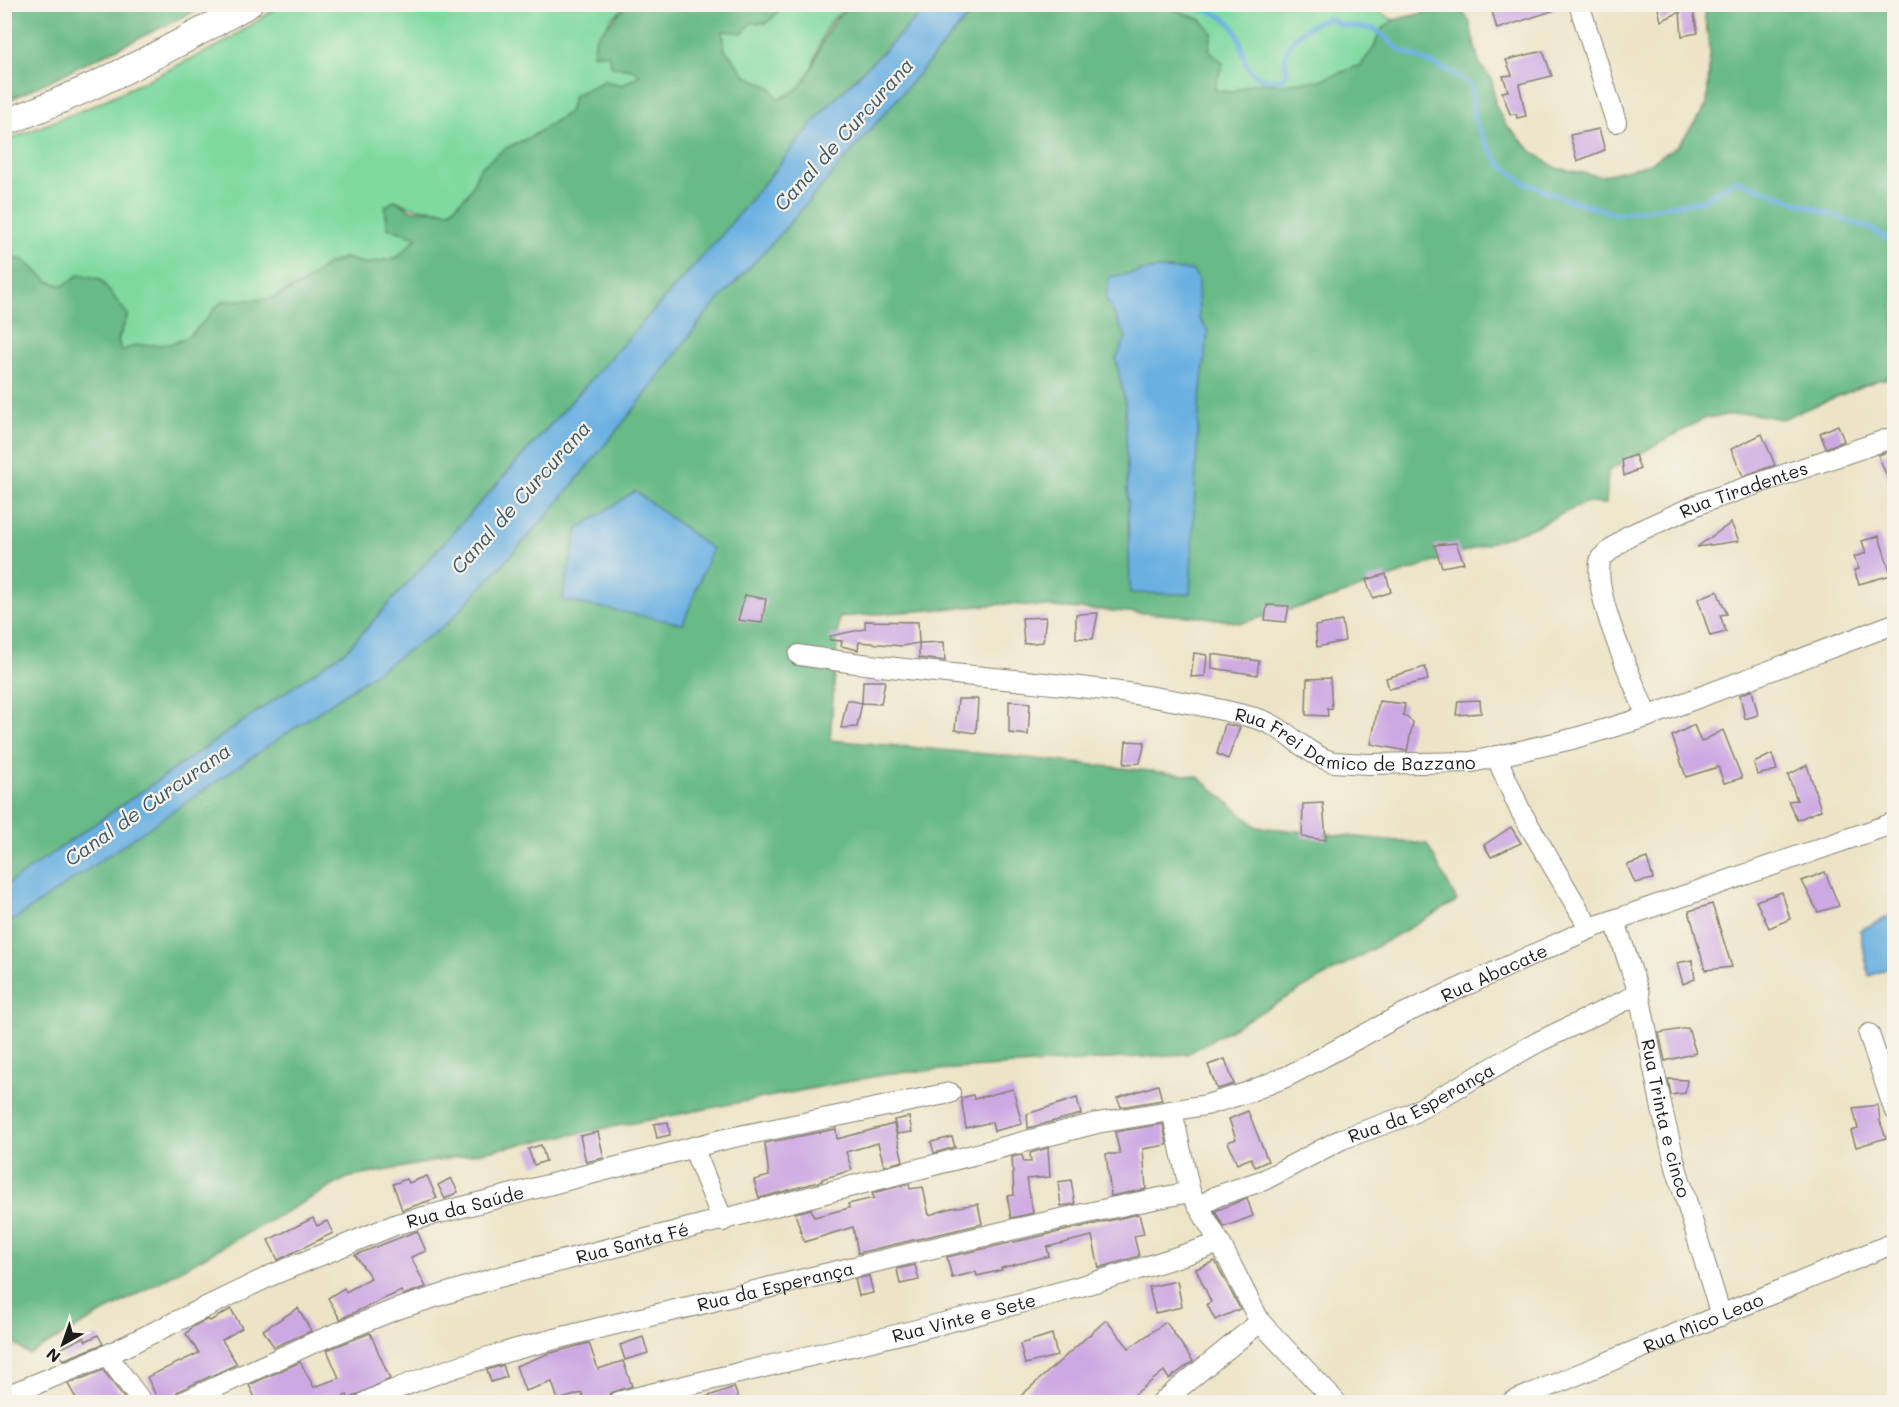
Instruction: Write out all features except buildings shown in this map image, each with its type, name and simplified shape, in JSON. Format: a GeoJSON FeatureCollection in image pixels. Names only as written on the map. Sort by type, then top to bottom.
{"type":"FeatureCollection","features":[{"type":"Feature","properties":{"kind":"main road"},"geometry":{"type":"LineString","coordinates":[[4,123],[68,99],[167,52],[249,4]]}},
{"type":"Feature","properties":{"kind":"street"},"geometry":{"type":"LineString","coordinates":[[1579,4],[1616,122]]}},
{"type":"Feature","properties":{"kind":"street","name":"Rua Tiradentes"},"geometry":{"type":"LineString","coordinates":[[1647,717],[1606,609],[1598,579],[1600,558],[1629,536],[1701,503],[1894,437]]}},
{"type":"Feature","properties":{"kind":"street","name":"Rua Frei Damico de Bazzano"},"geometry":{"type":"LineString","coordinates":[[799,655],[873,667],[1005,677],[1113,689],[1198,704],[1273,723],[1322,759],[1333,762],[1368,764],[1472,762],[1572,739],[1647,717],[1894,624]]}},
{"type":"Feature","properties":{"kind":"street"},"geometry":{"type":"LineString","coordinates":[[1497,756],[1520,810],[1590,929]]}},
{"type":"Feature","properties":{"kind":"street","name":"Rua Abacate"},"geometry":{"type":"LineString","coordinates":[[1097,1123],[1216,1102],[1288,1076],[1403,1014],[1590,929],[1894,823]]}},
{"type":"Feature","properties":{"kind":"street","name":"Rua Trinta e cinco"},"geometry":{"type":"LineString","coordinates":[[1615,921],[1640,994],[1665,1125],[1721,1316]]}},
{"type":"Feature","properties":{"kind":"street","name":"Rua da Esperança"},"geometry":{"type":"LineString","coordinates":[[366,1402],[397,1388],[537,1344],[1064,1216],[1217,1196],[1264,1180],[1342,1139],[1409,1115],[1539,1042],[1640,994]]}},
{"type":"Feature","properties":{"kind":"street"},"geometry":{"type":"LineString","coordinates":[[1869,1034],[1894,1109]]}},
{"type":"Feature","properties":{"kind":"street","name":"Rua da Saúde"},"geometry":{"type":"LineString","coordinates":[[4,1396],[107,1355],[272,1275],[397,1224],[693,1147],[950,1093]]}},
{"type":"Feature","properties":{"kind":"street"},"geometry":{"type":"LineString","coordinates":[[1172,1111],[1195,1199],[1260,1322],[1336,1402]]}},
{"type":"Feature","properties":{"kind":"street","name":"Rua Santa Fé"},"geometry":{"type":"LineString","coordinates":[[183,1402],[312,1343],[394,1311],[495,1278],[1097,1123]]}},
{"type":"Feature","properties":{"kind":"street"},"geometry":{"type":"LineString","coordinates":[[693,1147],[723,1221]]}},
{"type":"Feature","properties":{"kind":"street","name":"Rua Vinte e Sete"},"geometry":{"type":"LineString","coordinates":[[618,1402],[984,1312],[1144,1269],[1220,1243]]}},
{"type":"Feature","properties":{"kind":"street","name":"Rua Mico Leao"},"geometry":{"type":"LineString","coordinates":[[1512,1402],[1894,1243]]}},
{"type":"Feature","properties":{"kind":"street"},"geometry":{"type":"LineString","coordinates":[[1162,1402],[1260,1322]]}},
{"type":"Feature","properties":{"kind":"street"},"geometry":{"type":"LineString","coordinates":[[107,1355],[142,1402]]}},
{"type":"Feature","properties":{"kind":"green space"},"geometry":{"type":"Polygon","coordinates":[[[5,4],[208,4],[208,5],[5,102],[5,4]]]}},
{"type":"Feature","properties":{"kind":"green space"},"geometry":{"type":"Polygon","coordinates":[[[281,5],[622,5],[623,9],[611,18],[594,54],[608,54],[612,67],[630,68],[641,75],[623,85],[604,81],[570,112],[531,137],[506,148],[480,168],[469,193],[450,211],[415,208],[395,200],[385,207],[388,228],[417,237],[398,257],[366,264],[344,258],[328,264],[302,284],[270,299],[222,301],[196,330],[183,339],[169,344],[136,346],[121,352],[118,340],[128,314],[80,274],[63,286],[48,281],[24,260],[5,258],[5,141],[95,105],[222,44],[281,5]]]}},
{"type":"Feature","properties":{"kind":"green space"},"geometry":{"type":"Polygon","coordinates":[[[622,5],[776,5],[778,12],[767,23],[751,23],[743,33],[723,31],[724,48],[746,76],[771,87],[778,99],[792,93],[810,72],[827,33],[834,21],[845,10],[838,5],[930,5],[824,110],[721,236],[348,649],[5,886],[5,258],[24,260],[48,281],[63,286],[80,274],[100,279],[128,315],[118,340],[121,352],[136,346],[176,342],[196,330],[222,301],[270,299],[302,284],[328,264],[344,258],[366,264],[398,257],[417,237],[388,228],[385,207],[395,200],[411,210],[450,211],[469,193],[480,168],[506,148],[531,137],[569,112],[574,95],[604,81],[623,85],[640,75],[630,68],[612,67],[608,54],[593,54],[596,37],[623,9],[622,5]]]}},
{"type":"Feature","properties":{"kind":"green space"},"geometry":{"type":"Polygon","coordinates":[[[776,5],[838,5],[845,10],[830,22],[807,77],[790,94],[777,99],[770,87],[746,76],[724,48],[723,30],[742,33],[751,23],[767,23],[778,12],[776,5]]]}},
{"type":"Feature","properties":{"kind":"green space"},"geometry":{"type":"Polygon","coordinates":[[[978,5],[1164,5],[1201,20],[1212,32],[1209,50],[1223,63],[1214,90],[1231,92],[1254,83],[1283,84],[1321,80],[1361,65],[1374,48],[1380,31],[1394,20],[1448,7],[1461,10],[1469,20],[1479,63],[1492,80],[1495,104],[1505,124],[1533,152],[1556,168],[1600,176],[1646,165],[1678,146],[1707,105],[1710,53],[1704,12],[1712,5],[1894,5],[1894,378],[1878,380],[1782,419],[1748,413],[1705,418],[1608,471],[1606,504],[1585,503],[1532,528],[1323,601],[1241,623],[1204,617],[1006,604],[839,617],[830,740],[1197,776],[1257,827],[1427,844],[1457,901],[1187,1054],[893,1073],[347,1178],[29,1354],[5,1337],[4,926],[448,623],[546,517],[643,398],[705,315],[776,239],[978,5]]]}},
{"type":"Feature","properties":{"kind":"green space"},"geometry":{"type":"Polygon","coordinates":[[[1164,5],[1372,5],[1372,8],[1394,20],[1380,31],[1374,48],[1361,65],[1321,80],[1283,84],[1255,83],[1231,92],[1214,90],[1222,63],[1209,50],[1212,32],[1201,20],[1164,5]]]}},
{"type":"Feature","properties":{"kind":"water","name":"Canal de Curcurana"},"geometry":{"type":"Polygon","coordinates":[[[930,5],[978,5],[776,239],[705,315],[643,398],[546,517],[448,623],[5,926],[5,886],[348,649],[721,236],[824,110],[930,5]]]}},
{"type":"Feature","properties":{"kind":"water"},"geometry":{"type":"Polygon","coordinates":[[[1158,269],[1192,270],[1198,279],[1199,318],[1208,331],[1199,407],[1190,594],[1130,593],[1125,402],[1116,359],[1126,337],[1106,299],[1109,277],[1158,269]]]}},
{"type":"Feature","properties":{"kind":"water"},"geometry":{"type":"Polygon","coordinates":[[[635,491],[712,549],[683,624],[562,600],[578,529],[635,491]]]}},
{"type":"Feature","properties":{"kind":"water"},"geometry":{"type":"Polygon","coordinates":[[[1894,914],[1894,966],[1869,976],[1860,930],[1894,914]]]}},
{"type":"Feature","properties":{"kind":"waterway"},"geometry":{"type":"LineString","coordinates":[[1178,4],[1206,10],[1230,23],[1236,32],[1249,69],[1256,75],[1267,79],[1283,79],[1287,73],[1285,59],[1290,44],[1301,32],[1321,20],[1328,18],[1341,25],[1375,29],[1400,50],[1449,71],[1471,85],[1474,119],[1487,145],[1502,165],[1523,182],[1566,199],[1616,214],[1701,201],[1736,180],[1871,229],[1894,243]]}}]}
